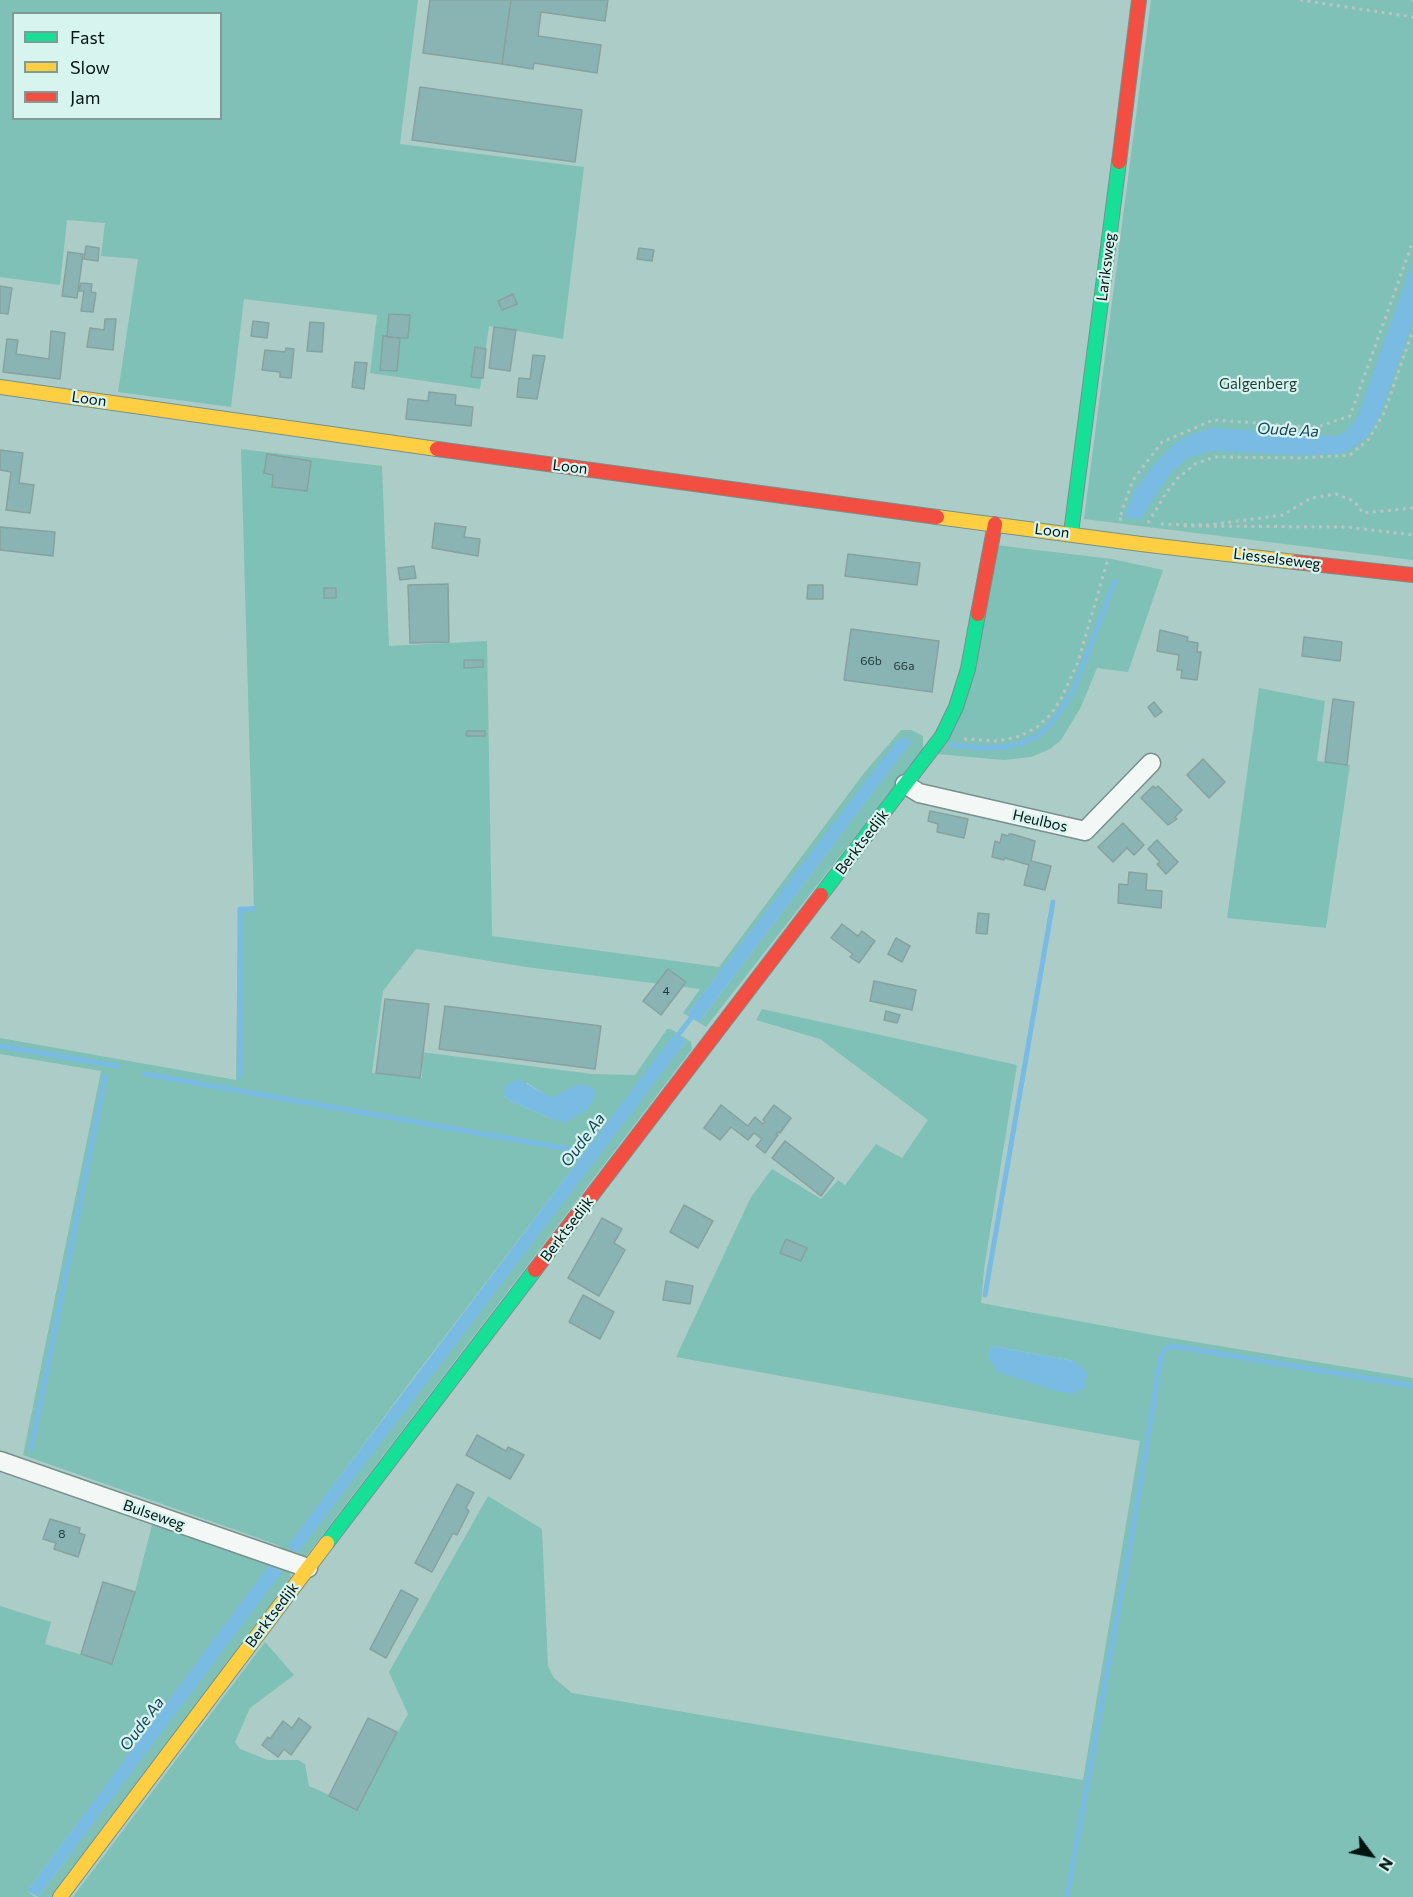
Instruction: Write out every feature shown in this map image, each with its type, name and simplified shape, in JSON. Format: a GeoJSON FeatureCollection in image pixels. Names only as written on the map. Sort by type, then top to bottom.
{"type":"FeatureCollection","features":[{"type":"Feature","properties":{"kind":"street","name":"Lariksweg"},"geometry":{"type":"LineString","coordinates":[[1071,533],[1139,0]]}},
{"type":"Feature","properties":{"kind":"street","name":"Loon"},"geometry":{"type":"LineString","coordinates":[[0,387],[442,450],[1141,544]]}},
{"type":"Feature","properties":{"kind":"street","name":"Berktsedijk"},"geometry":{"type":"LineString","coordinates":[[60,1897],[942,736],[956,707],[968,669],[995,524]]}},
{"type":"Feature","properties":{"kind":"street","name":"Liesselseweg"},"geometry":{"type":"LineString","coordinates":[[1141,544],[1413,575]]}},
{"type":"Feature","properties":{"kind":"street","name":"Heulbos"},"geometry":{"type":"LineString","coordinates":[[905,784],[919,793],[1084,831],[1151,763]]}},
{"type":"Feature","properties":{"kind":"street","name":"Bulseweg"},"geometry":{"type":"LineString","coordinates":[[0,1461],[308,1568]]}},
{"type":"Feature","properties":{"kind":"path"},"geometry":{"type":"LineString","coordinates":[[1300,0],[1413,17]]}},
{"type":"Feature","properties":{"kind":"path"},"geometry":{"type":"LineString","coordinates":[[1128,521],[1119,519],[1134,480],[1162,442],[1213,420],[1317,427],[1350,416],[1413,241]]}},
{"type":"Feature","properties":{"kind":"path"},"geometry":{"type":"LineString","coordinates":[[1141,544],[1148,524],[1166,493],[1178,478],[1195,464],[1215,457],[1302,458],[1350,455],[1369,439],[1384,413],[1413,330]]}},
{"type":"Feature","properties":{"kind":"path"},"geometry":{"type":"LineString","coordinates":[[1138,522],[1208,525],[1283,515],[1311,498],[1336,494],[1354,501],[1363,513],[1413,508]]}},
{"type":"Feature","properties":{"kind":"path"},"geometry":{"type":"LineString","coordinates":[[1159,526],[1347,527],[1413,535]]}},
{"type":"Feature","properties":{"kind":"path"},"geometry":{"type":"LineString","coordinates":[[942,736],[998,741],[1020,736],[1037,728],[1051,714],[1061,699],[1078,662],[1109,555]]}},
{"type":"Feature","properties":{"kind":"path"},"geometry":{"type":"LineString","coordinates":[[1254,1347],[1413,1372]]}},
{"type":"Feature","properties":{"kind":"green space"},"geometry":{"type":"Polygon","coordinates":[[[0,0],[418,0],[400,144],[584,167],[563,339],[489,326],[480,389],[370,373],[377,315],[244,299],[231,407],[118,392],[138,259],[101,256],[105,223],[67,220],[60,285],[0,277],[0,0]]]}},
{"type":"Feature","properties":{"kind":"green space","name":"Galgenberg"},"geometry":{"type":"Polygon","coordinates":[[[1151,0],[1413,0],[1413,560],[1084,519],[1151,0]]]}},
{"type":"Feature","properties":{"kind":"green space"},"geometry":{"type":"Polygon","coordinates":[[[241,449],[382,466],[389,646],[487,641],[492,936],[719,967],[864,773],[901,730],[912,730],[923,736],[923,750],[706,1027],[683,1013],[700,989],[526,967],[416,949],[383,991],[372,1073],[422,1078],[421,1052],[592,1074],[635,1075],[667,1029],[671,1029],[691,1042],[692,1049],[305,1558],[295,1557],[278,1545],[23,1455],[101,1071],[0,1054],[0,1038],[236,1080],[238,908],[254,906],[241,449]],[[899,739],[688,1013],[699,1022],[911,742],[899,739]],[[675,1034],[288,1546],[686,1041],[675,1034]],[[527,1083],[503,1094],[510,1101],[555,1120],[572,1087],[555,1097],[549,1097],[527,1083]]]}},
{"type":"Feature","properties":{"kind":"green space"},"geometry":{"type":"Polygon","coordinates":[[[995,545],[1112,559],[1163,570],[1128,672],[1097,668],[1081,707],[1061,740],[1050,749],[1031,757],[1004,760],[937,754],[995,545]]]}},
{"type":"Feature","properties":{"kind":"green space"},"geometry":{"type":"Polygon","coordinates":[[[1259,688],[1325,701],[1317,761],[1350,765],[1326,928],[1227,918],[1259,688]]]}},
{"type":"Feature","properties":{"kind":"green space"},"geometry":{"type":"Polygon","coordinates":[[[762,1009],[1017,1065],[984,1269],[981,1303],[1159,1336],[1413,1378],[1413,1897],[73,1897],[265,1642],[294,1675],[250,1708],[235,1742],[240,1749],[268,1760],[298,1760],[305,1764],[309,1786],[356,1807],[408,1714],[389,1672],[488,1496],[542,1529],[548,1666],[554,1678],[572,1693],[1083,1780],[1140,1441],[676,1357],[751,1197],[772,1169],[821,1199],[838,1180],[845,1185],[876,1144],[902,1158],[928,1120],[820,1039],[756,1020],[762,1009]],[[992,1346],[988,1357],[1074,1361],[992,1346]]]}},
{"type":"Feature","properties":{"kind":"green space"},"geometry":{"type":"Polygon","coordinates":[[[153,1521],[288,1568],[291,1577],[54,1897],[38,1897],[281,1572],[269,1566],[27,1891],[35,1897],[0,1897],[0,1606],[51,1622],[45,1644],[113,1664],[153,1521]]]}},
{"type":"Feature","properties":{"kind":"shaded area"},"geometry":{"type":"Polygon","coordinates":[[[1413,261],[1413,322],[1378,420],[1366,438],[1350,450],[1339,454],[1301,455],[1210,451],[1188,458],[1172,472],[1141,519],[1123,517],[1135,490],[1152,467],[1174,444],[1192,434],[1213,428],[1337,436],[1346,431],[1357,418],[1413,261]]]}},
{"type":"Feature","properties":{"kind":"shaded area"},"geometry":{"type":"Polygon","coordinates":[[[907,738],[912,741],[699,1022],[688,1013],[882,760],[899,739],[907,738]]]}},
{"type":"Feature","properties":{"kind":"shaded area"},"geometry":{"type":"Polygon","coordinates":[[[675,1033],[686,1041],[299,1551],[294,1553],[288,1545],[675,1033]]]}},
{"type":"Feature","properties":{"kind":"shaded area"},"geometry":{"type":"Polygon","coordinates":[[[518,1079],[550,1097],[584,1084],[596,1090],[588,1109],[566,1122],[555,1120],[510,1101],[503,1094],[507,1085],[518,1079]]]}},
{"type":"Feature","properties":{"kind":"shaded area"},"geometry":{"type":"Polygon","coordinates":[[[992,1346],[1074,1361],[1087,1372],[1085,1388],[1073,1394],[1056,1391],[998,1372],[988,1357],[992,1346]]]}},
{"type":"Feature","properties":{"kind":"shaded area"},"geometry":{"type":"Polygon","coordinates":[[[269,1565],[282,1572],[38,1897],[27,1891],[269,1565]]]}},
{"type":"Feature","properties":{"kind":"building"},"geometry":{"type":"Polygon","coordinates":[[[430,0],[511,0],[502,64],[423,53],[430,0]]]}},
{"type":"Feature","properties":{"kind":"building"},"geometry":{"type":"Polygon","coordinates":[[[511,0],[608,0],[605,21],[541,12],[538,36],[601,45],[597,73],[534,63],[533,69],[502,64],[511,0]]]}},
{"type":"Feature","properties":{"kind":"building"},"geometry":{"type":"Polygon","coordinates":[[[420,87],[582,110],[575,162],[412,140],[420,87]]]}},
{"type":"Feature","properties":{"kind":"building"},"geometry":{"type":"Polygon","coordinates":[[[86,246],[99,248],[98,261],[84,259],[86,246]]]}},
{"type":"Feature","properties":{"kind":"building"},"geometry":{"type":"Polygon","coordinates":[[[639,248],[654,250],[652,261],[637,259],[639,248]]]}},
{"type":"Feature","properties":{"kind":"building"},"geometry":{"type":"Polygon","coordinates":[[[68,252],[83,254],[77,298],[62,296],[68,252]]]}},
{"type":"Feature","properties":{"kind":"building"},"geometry":{"type":"Polygon","coordinates":[[[81,283],[92,284],[91,292],[96,293],[93,312],[81,311],[84,291],[79,291],[81,283]]]}},
{"type":"Feature","properties":{"kind":"building"},"geometry":{"type":"Polygon","coordinates":[[[0,286],[12,288],[8,314],[0,313],[0,286]]]}},
{"type":"Feature","properties":{"kind":"building"},"geometry":{"type":"Polygon","coordinates":[[[513,294],[517,304],[502,310],[498,301],[513,294]]]}},
{"type":"Feature","properties":{"kind":"building"},"geometry":{"type":"Polygon","coordinates":[[[389,314],[410,315],[408,338],[387,337],[389,314]]]}},
{"type":"Feature","properties":{"kind":"building"},"geometry":{"type":"Polygon","coordinates":[[[105,319],[116,319],[113,350],[87,347],[90,328],[104,330],[105,319]]]}},
{"type":"Feature","properties":{"kind":"building"},"geometry":{"type":"Polygon","coordinates":[[[253,321],[269,323],[267,338],[251,336],[253,321]]]}},
{"type":"Feature","properties":{"kind":"building"},"geometry":{"type":"Polygon","coordinates":[[[310,322],[324,323],[322,352],[307,351],[310,322]]]}},
{"type":"Feature","properties":{"kind":"building"},"geometry":{"type":"Polygon","coordinates":[[[494,327],[516,330],[510,371],[489,368],[494,327]]]}},
{"type":"Feature","properties":{"kind":"building"},"geometry":{"type":"Polygon","coordinates":[[[51,331],[65,333],[60,379],[3,372],[7,339],[18,340],[16,354],[49,359],[51,331]]]}},
{"type":"Feature","properties":{"kind":"building"},"geometry":{"type":"Polygon","coordinates":[[[383,336],[400,338],[397,371],[380,370],[383,336]]]}},
{"type":"Feature","properties":{"kind":"building"},"geometry":{"type":"Polygon","coordinates":[[[475,347],[486,349],[483,378],[471,377],[475,347]]]}},
{"type":"Feature","properties":{"kind":"building"},"geometry":{"type":"Polygon","coordinates":[[[286,348],[294,349],[291,378],[280,377],[280,372],[262,370],[265,350],[285,352],[286,348]]]}},
{"type":"Feature","properties":{"kind":"building"},"geometry":{"type":"Polygon","coordinates":[[[533,355],[545,356],[537,399],[517,397],[519,378],[530,379],[533,355]]]}},
{"type":"Feature","properties":{"kind":"building"},"geometry":{"type":"Polygon","coordinates":[[[355,362],[367,363],[364,389],[352,387],[355,362]]]}},
{"type":"Feature","properties":{"kind":"building"},"geometry":{"type":"Polygon","coordinates":[[[429,392],[456,395],[455,405],[473,407],[471,426],[406,419],[408,399],[428,401],[429,392]]]}},
{"type":"Feature","properties":{"kind":"building"},"geometry":{"type":"Polygon","coordinates":[[[0,450],[23,453],[19,483],[34,485],[30,513],[6,510],[11,472],[0,470],[0,450]]]}},
{"type":"Feature","properties":{"kind":"building"},"geometry":{"type":"Polygon","coordinates":[[[267,454],[311,461],[307,491],[272,487],[273,475],[264,473],[267,454]]]}},
{"type":"Feature","properties":{"kind":"building"},"geometry":{"type":"Polygon","coordinates":[[[435,523],[466,527],[464,537],[480,539],[478,556],[432,548],[435,523]]]}},
{"type":"Feature","properties":{"kind":"building"},"geometry":{"type":"Polygon","coordinates":[[[0,527],[55,532],[53,556],[0,550],[0,527]]]}},
{"type":"Feature","properties":{"kind":"building"},"geometry":{"type":"Polygon","coordinates":[[[848,554],[920,563],[917,585],[845,576],[848,554]]]}},
{"type":"Feature","properties":{"kind":"building"},"geometry":{"type":"Polygon","coordinates":[[[414,566],[416,578],[400,580],[398,568],[414,566]]]}},
{"type":"Feature","properties":{"kind":"building"},"geometry":{"type":"Polygon","coordinates":[[[448,584],[449,642],[410,643],[408,585],[448,584]]]}},
{"type":"Feature","properties":{"kind":"building"},"geometry":{"type":"Polygon","coordinates":[[[808,585],[823,585],[823,599],[807,599],[808,585]]]}},
{"type":"Feature","properties":{"kind":"building"},"geometry":{"type":"Polygon","coordinates":[[[324,588],[336,588],[336,598],[324,598],[324,588]]]}},
{"type":"Feature","properties":{"kind":"building"},"geometry":{"type":"Polygon","coordinates":[[[851,629],[939,641],[932,692],[844,680],[851,629]]]}},
{"type":"Feature","properties":{"kind":"building"},"geometry":{"type":"Polygon","coordinates":[[[1160,630],[1188,637],[1187,641],[1198,643],[1197,652],[1201,652],[1197,680],[1181,678],[1182,670],[1177,670],[1179,655],[1157,651],[1160,630]]]}},
{"type":"Feature","properties":{"kind":"building"},"geometry":{"type":"Polygon","coordinates":[[[1304,637],[1342,642],[1340,661],[1302,656],[1304,637]]]}},
{"type":"Feature","properties":{"kind":"building"},"geometry":{"type":"Polygon","coordinates":[[[464,660],[483,660],[483,667],[464,668],[464,660]]]}},
{"type":"Feature","properties":{"kind":"building"},"geometry":{"type":"Polygon","coordinates":[[[1333,699],[1354,702],[1347,765],[1325,762],[1333,699]]]}},
{"type":"Feature","properties":{"kind":"building"},"geometry":{"type":"Polygon","coordinates":[[[1154,702],[1162,712],[1155,717],[1148,707],[1154,702]]]}},
{"type":"Feature","properties":{"kind":"building"},"geometry":{"type":"Polygon","coordinates":[[[467,731],[485,731],[485,736],[466,736],[467,731]]]}},
{"type":"Feature","properties":{"kind":"building"},"geometry":{"type":"Polygon","coordinates":[[[1203,759],[1225,782],[1209,798],[1187,775],[1203,759]]]}},
{"type":"Feature","properties":{"kind":"building"},"geometry":{"type":"Polygon","coordinates":[[[1153,786],[1155,788],[1158,786],[1182,810],[1175,817],[1177,819],[1168,825],[1141,798],[1153,786]]]}},
{"type":"Feature","properties":{"kind":"building"},"geometry":{"type":"Polygon","coordinates":[[[930,811],[968,819],[964,838],[937,832],[938,824],[928,821],[930,811]]]}},
{"type":"Feature","properties":{"kind":"building"},"geometry":{"type":"Polygon","coordinates":[[[1123,823],[1144,845],[1134,855],[1127,848],[1113,862],[1098,847],[1123,823]]]}},
{"type":"Feature","properties":{"kind":"building"},"geometry":{"type":"Polygon","coordinates":[[[1002,834],[1008,836],[1012,834],[1035,841],[1031,861],[1051,866],[1045,890],[1024,885],[1029,865],[992,857],[995,841],[1000,843],[1002,834]]]}},
{"type":"Feature","properties":{"kind":"building"},"geometry":{"type":"Polygon","coordinates":[[[1157,840],[1178,862],[1166,874],[1157,864],[1160,862],[1148,849],[1157,840]]]}},
{"type":"Feature","properties":{"kind":"building"},"geometry":{"type":"Polygon","coordinates":[[[1129,872],[1147,874],[1146,890],[1162,891],[1161,908],[1118,903],[1119,884],[1128,885],[1129,872]]]}},
{"type":"Feature","properties":{"kind":"building"},"geometry":{"type":"Polygon","coordinates":[[[978,913],[989,914],[987,934],[976,933],[978,913]]]}},
{"type":"Feature","properties":{"kind":"building"},"geometry":{"type":"Polygon","coordinates":[[[842,924],[858,936],[862,931],[875,941],[859,963],[850,957],[853,954],[831,938],[842,924]]]}},
{"type":"Feature","properties":{"kind":"building"},"geometry":{"type":"Polygon","coordinates":[[[896,938],[910,946],[902,962],[888,954],[896,938]]]}},
{"type":"Feature","properties":{"kind":"building"},"geometry":{"type":"Polygon","coordinates":[[[668,969],[686,982],[661,1015],[643,1001],[668,969]]]}},
{"type":"Feature","properties":{"kind":"building"},"geometry":{"type":"Polygon","coordinates":[[[874,981],[916,990],[912,1010],[870,1001],[874,981]]]}},
{"type":"Feature","properties":{"kind":"building"},"geometry":{"type":"Polygon","coordinates":[[[385,999],[429,1004],[420,1078],[376,1073],[385,999]]]}},
{"type":"Feature","properties":{"kind":"building"},"geometry":{"type":"Polygon","coordinates":[[[445,1006],[601,1026],[595,1069],[439,1049],[445,1006]]]}},
{"type":"Feature","properties":{"kind":"building"},"geometry":{"type":"Polygon","coordinates":[[[886,1011],[900,1015],[897,1023],[884,1020],[886,1011]]]}},
{"type":"Feature","properties":{"kind":"building"},"geometry":{"type":"Polygon","coordinates":[[[721,1105],[748,1126],[755,1117],[763,1124],[765,1122],[763,1120],[774,1105],[791,1118],[780,1133],[776,1134],[778,1135],[765,1153],[756,1146],[762,1139],[754,1133],[748,1140],[731,1127],[720,1140],[704,1128],[721,1105]]]}},
{"type":"Feature","properties":{"kind":"building"},"geometry":{"type":"Polygon","coordinates":[[[785,1141],[834,1178],[821,1196],[772,1158],[785,1141]]]}},
{"type":"Feature","properties":{"kind":"building"},"geometry":{"type":"Polygon","coordinates":[[[684,1205],[713,1221],[698,1248],[670,1232],[684,1205]]]}},
{"type":"Feature","properties":{"kind":"building"},"geometry":{"type":"Polygon","coordinates":[[[602,1218],[622,1229],[614,1243],[625,1250],[599,1296],[568,1278],[602,1218]]]}},
{"type":"Feature","properties":{"kind":"building"},"geometry":{"type":"Polygon","coordinates":[[[786,1239],[807,1248],[801,1261],[780,1253],[786,1239]]]}},
{"type":"Feature","properties":{"kind":"building"},"geometry":{"type":"Polygon","coordinates":[[[666,1281],[693,1286],[690,1304],[663,1300],[666,1281]]]}},
{"type":"Feature","properties":{"kind":"building"},"geometry":{"type":"Polygon","coordinates":[[[583,1295],[614,1312],[600,1339],[569,1322],[583,1295]]]}},
{"type":"Feature","properties":{"kind":"building"},"geometry":{"type":"Polygon","coordinates":[[[477,1435],[506,1451],[508,1447],[524,1455],[510,1479],[466,1455],[477,1435]]]}},
{"type":"Feature","properties":{"kind":"building"},"geometry":{"type":"Polygon","coordinates":[[[457,1484],[474,1493],[466,1508],[469,1511],[457,1535],[453,1533],[432,1572],[415,1563],[457,1484]]]}},
{"type":"Feature","properties":{"kind":"building"},"geometry":{"type":"Polygon","coordinates":[[[50,1519],[80,1528],[79,1533],[85,1535],[78,1557],[54,1549],[56,1543],[43,1539],[50,1519]]]}},
{"type":"Feature","properties":{"kind":"building"},"geometry":{"type":"Polygon","coordinates":[[[103,1582],[135,1592],[112,1664],[81,1654],[103,1582]]]}},
{"type":"Feature","properties":{"kind":"building"},"geometry":{"type":"Polygon","coordinates":[[[401,1590],[418,1599],[386,1658],[370,1649],[401,1590]]]}},
{"type":"Feature","properties":{"kind":"building"},"geometry":{"type":"Polygon","coordinates":[[[299,1718],[311,1727],[291,1755],[284,1749],[278,1757],[262,1745],[268,1737],[270,1739],[283,1721],[292,1728],[299,1718]]]}},
{"type":"Feature","properties":{"kind":"building"},"geometry":{"type":"Polygon","coordinates":[[[368,1718],[397,1732],[357,1810],[329,1796],[368,1718]]]}},
{"type":"Feature","properties":{"kind":"waterway","name":"Oude Aa"},"geometry":{"type":"LineString","coordinates":[[952,745],[982,748],[1020,744],[1039,735],[1052,723],[1073,691],[1115,581]]}},
{"type":"Feature","properties":{"kind":"waterway"},"geometry":{"type":"LineString","coordinates":[[985,1295],[1053,902]]}},
{"type":"Feature","properties":{"kind":"waterway"},"geometry":{"type":"LineString","coordinates":[[240,1075],[240,909],[253,909]]}},
{"type":"Feature","properties":{"kind":"waterway","name":"Oude Aa"},"geometry":{"type":"LineString","coordinates":[[675,1039],[695,1013]]}},
{"type":"Feature","properties":{"kind":"waterway"},"geometry":{"type":"LineString","coordinates":[[0,1046],[118,1066]]}},
{"type":"Feature","properties":{"kind":"waterway"},"geometry":{"type":"LineString","coordinates":[[145,1074],[574,1150]]}},
{"type":"Feature","properties":{"kind":"waterway"},"geometry":{"type":"LineString","coordinates":[[31,1450],[105,1077]]}},
{"type":"Feature","properties":{"kind":"waterway"},"geometry":{"type":"LineString","coordinates":[[1067,1897],[1134,1522],[1161,1356],[1165,1349],[1173,1346],[1413,1386]]}},
{"type":"Feature","properties":{"kind":"traffic: fast"},"geometry":{"type":"LineString","coordinates":[[1071,533],[1119,162]]}},
{"type":"Feature","properties":{"kind":"traffic: fast"},"geometry":{"type":"LineString","coordinates":[[821,895],[942,736],[956,707],[968,669],[978,614]]}},
{"type":"Feature","properties":{"kind":"traffic: fast"},"geometry":{"type":"LineString","coordinates":[[327,1543],[535,1270]]}},
{"type":"Feature","properties":{"kind":"traffic: slow"},"geometry":{"type":"LineString","coordinates":[[0,387],[437,449]]}},
{"type":"Feature","properties":{"kind":"traffic: slow"},"geometry":{"type":"LineString","coordinates":[[937,517],[1295,562]]}},
{"type":"Feature","properties":{"kind":"traffic: slow"},"geometry":{"type":"LineString","coordinates":[[60,1897],[327,1543]]}},
{"type":"Feature","properties":{"kind":"traffic: jam"},"geometry":{"type":"LineString","coordinates":[[1119,162],[1139,0]]}},
{"type":"Feature","properties":{"kind":"traffic: jam"},"geometry":{"type":"LineString","coordinates":[[437,449],[937,517]]}},
{"type":"Feature","properties":{"kind":"traffic: jam"},"geometry":{"type":"LineString","coordinates":[[978,614],[995,524]]}},
{"type":"Feature","properties":{"kind":"traffic: jam"},"geometry":{"type":"LineString","coordinates":[[1295,562],[1413,575]]}},
{"type":"Feature","properties":{"kind":"traffic: jam"},"geometry":{"type":"LineString","coordinates":[[535,1270],[821,895]]}}]}
